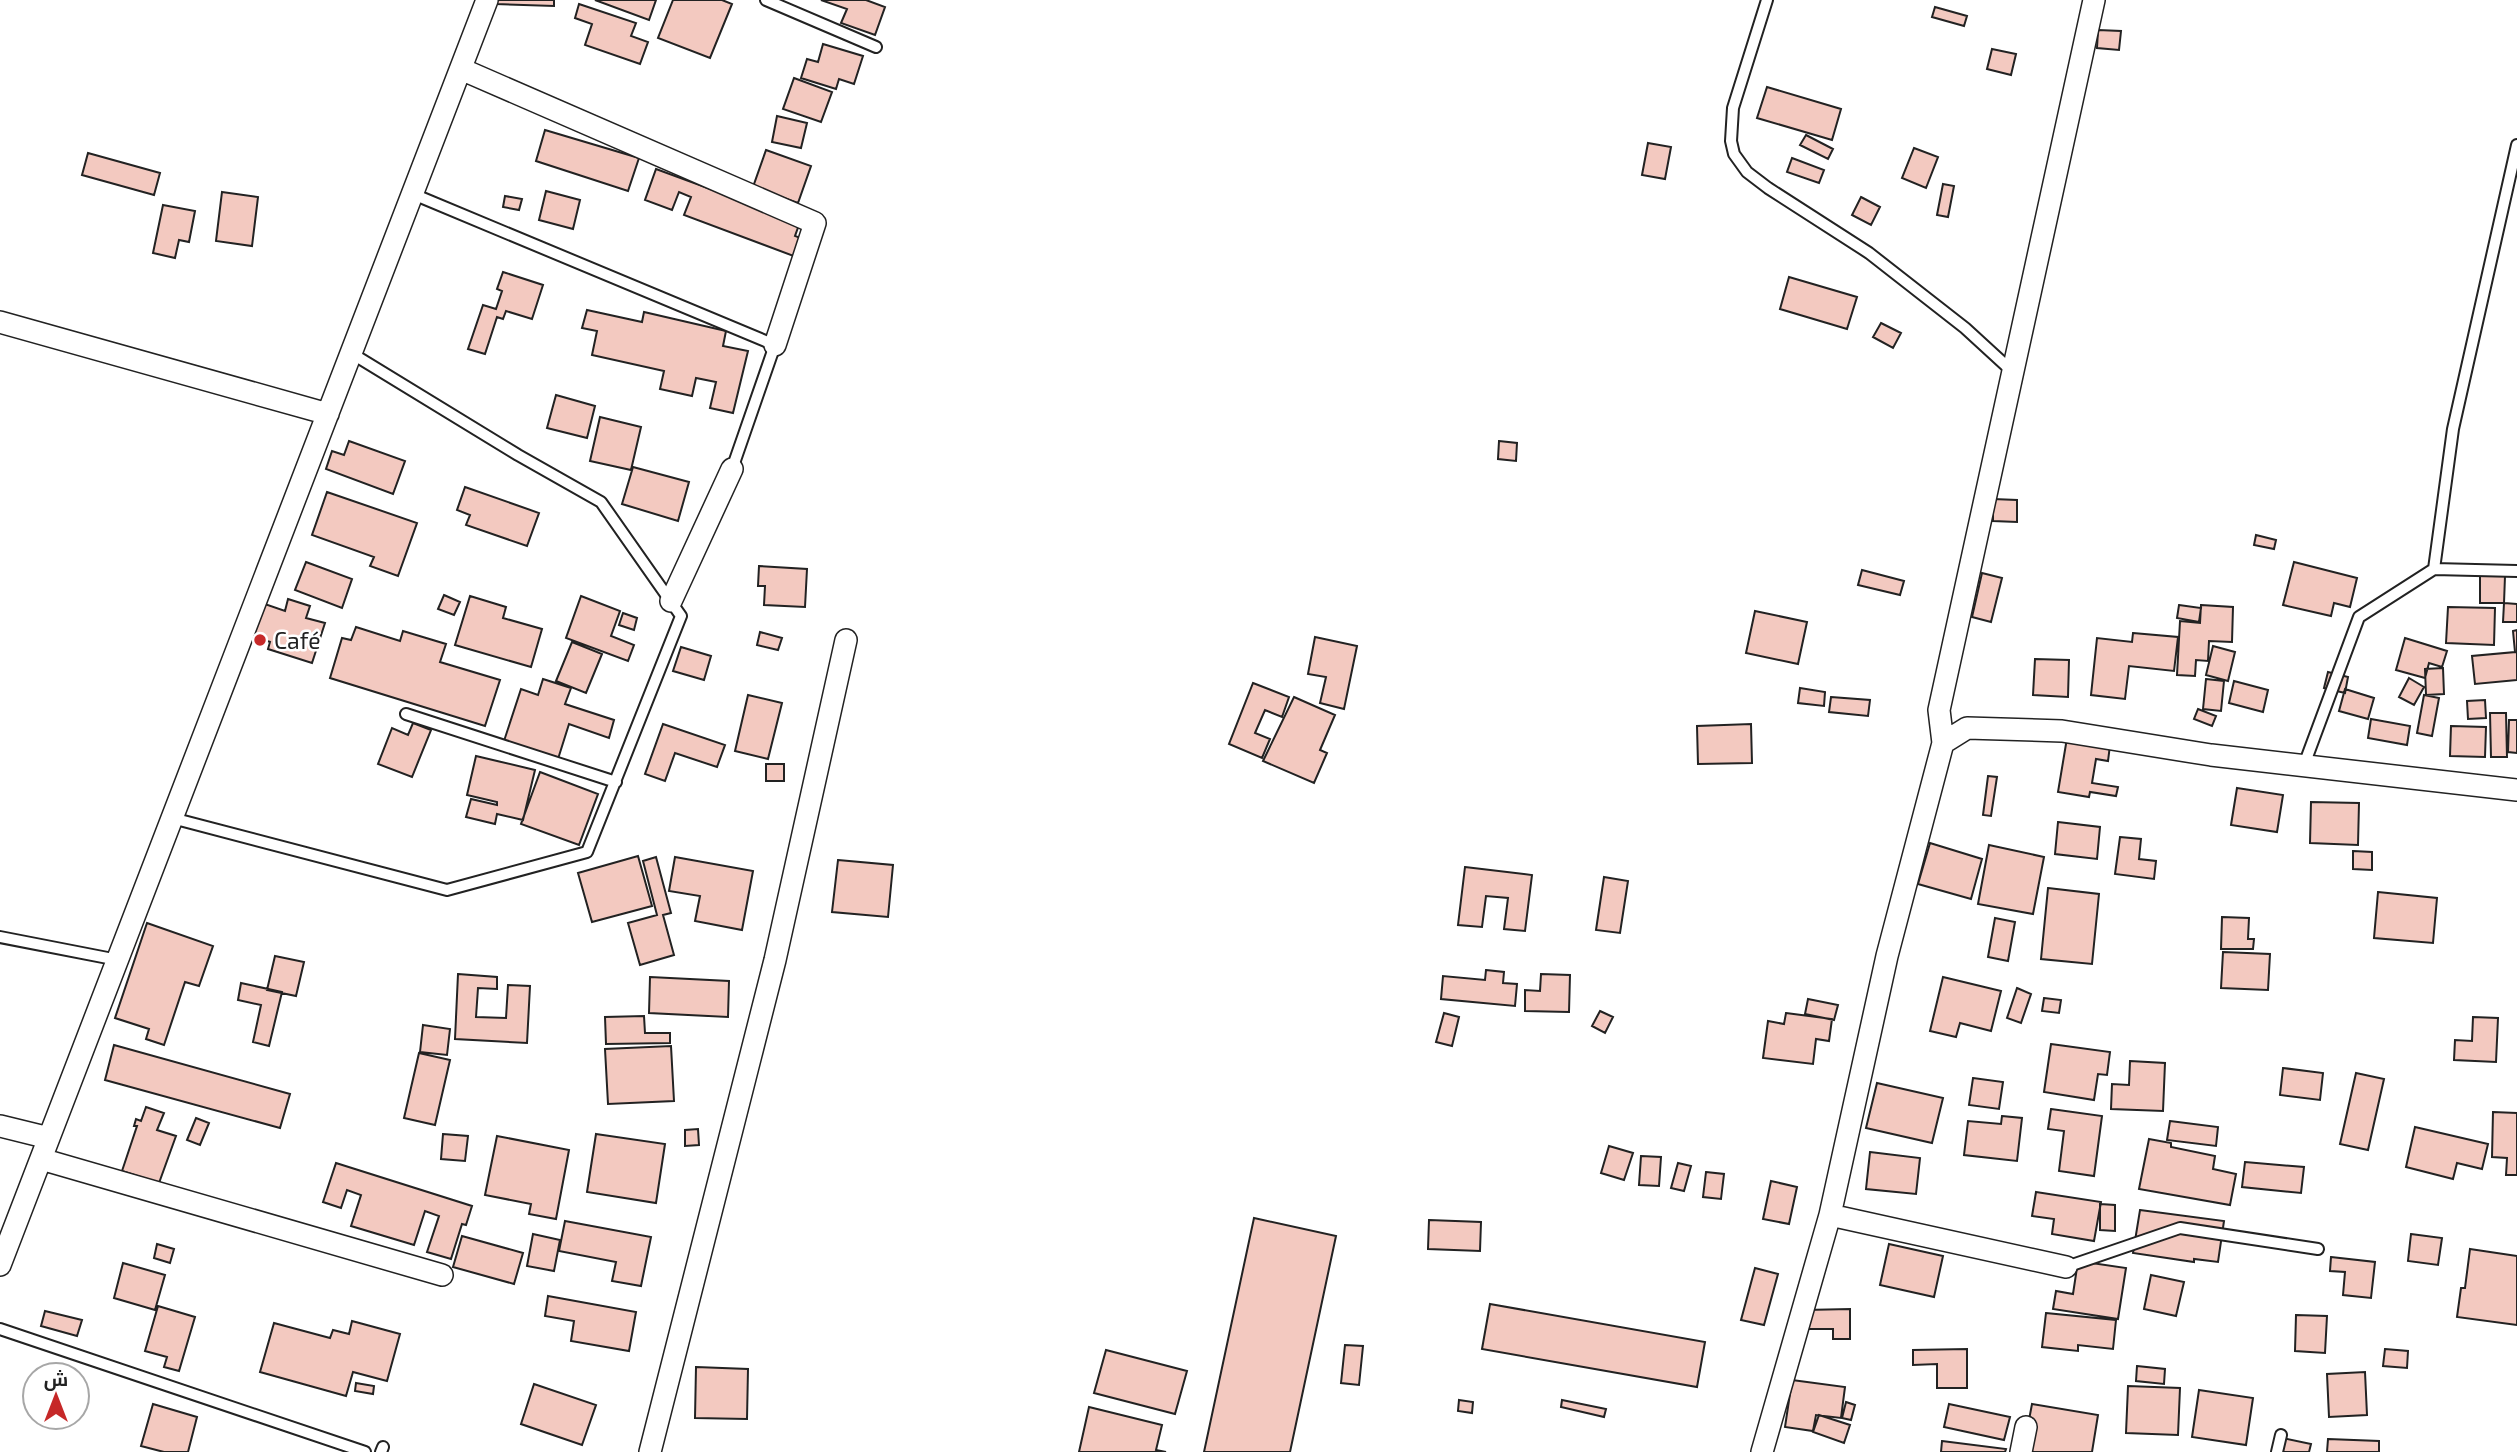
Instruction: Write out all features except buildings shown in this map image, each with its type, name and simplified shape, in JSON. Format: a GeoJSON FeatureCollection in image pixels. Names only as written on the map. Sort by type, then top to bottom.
{"type":"FeatureCollection","features":[{"type":"Feature","properties":{"kind":"street"},"geometry":{"type":"LineString","coordinates":[[0,1265],[488,0]]}},
{"type":"Feature","properties":{"kind":"street"},"geometry":{"type":"LineString","coordinates":[[1762,1452],[1830,1215],[1887,956],[1943,743],[1939,710],[2094,0]]}},
{"type":"Feature","properties":{"kind":"street"},"geometry":{"type":"LineString","coordinates":[[461,69],[815,223],[775,345]]}},
{"type":"Feature","properties":{"kind":"street"},"geometry":{"type":"LineString","coordinates":[[0,322],[328,414]]}},
{"type":"Feature","properties":{"kind":"street"},"geometry":{"type":"LineString","coordinates":[[671,601],[732,469]]}},
{"type":"Feature","properties":{"kind":"street"},"geometry":{"type":"LineString","coordinates":[[650,1452],[775,960],[846,640]]}},
{"type":"Feature","properties":{"kind":"street"},"geometry":{"type":"LineString","coordinates":[[1943,743],[1967,728],[2062,731],[2211,755],[2517,790]]}},
{"type":"Feature","properties":{"kind":"street"},"geometry":{"type":"LineString","coordinates":[[0,1126],[49,1138]]}},
{"type":"Feature","properties":{"kind":"street"},"geometry":{"type":"LineString","coordinates":[[41,1159],[442,1275]]}},
{"type":"Feature","properties":{"kind":"street"},"geometry":{"type":"LineString","coordinates":[[1830,1215],[2066,1267]]}},
{"type":"Feature","properties":{"kind":"street"},"geometry":{"type":"LineString","coordinates":[[2021,1452],[2026,1427]]}},
{"type":"Feature","properties":{"kind":"lane"},"geometry":{"type":"LineString","coordinates":[[766,0],[876,47]]}},
{"type":"Feature","properties":{"kind":"lane"},"geometry":{"type":"LineString","coordinates":[[1768,0],[1733,107],[1731,141],[1734,154],[1747,172],[1869,253],[1965,328],[2013,372]]}},
{"type":"Feature","properties":{"kind":"lane"},"geometry":{"type":"LineString","coordinates":[[2434,569],[2453,429],[2517,145]]}},
{"type":"Feature","properties":{"kind":"lane"},"geometry":{"type":"LineString","coordinates":[[413,194],[775,345],[732,469]]}},
{"type":"Feature","properties":{"kind":"lane"},"geometry":{"type":"LineString","coordinates":[[173,818],[447,890],[587,852],[681,616],[601,502],[351,354]]}},
{"type":"Feature","properties":{"kind":"lane"},"geometry":{"type":"LineString","coordinates":[[2304,765],[2359,617],[2434,569],[2517,571]]}},
{"type":"Feature","properties":{"kind":"lane"},"geometry":{"type":"LineString","coordinates":[[406,714],[616,782]]}},
{"type":"Feature","properties":{"kind":"lane"},"geometry":{"type":"LineString","coordinates":[[0,937],[118,960]]}},
{"type":"Feature","properties":{"kind":"lane"},"geometry":{"type":"LineString","coordinates":[[2066,1267],[2180,1228],[2318,1249]]}},
{"type":"Feature","properties":{"kind":"lane"},"geometry":{"type":"LineString","coordinates":[[0,1329],[365,1452]]}},
{"type":"Feature","properties":{"kind":"lane"},"geometry":{"type":"LineString","coordinates":[[2277,1452],[2281,1435]]}},
{"type":"Feature","properties":{"kind":"place","name":"Café"},"geometry":{"type":"Point","coordinates":[260,640]}}]}
